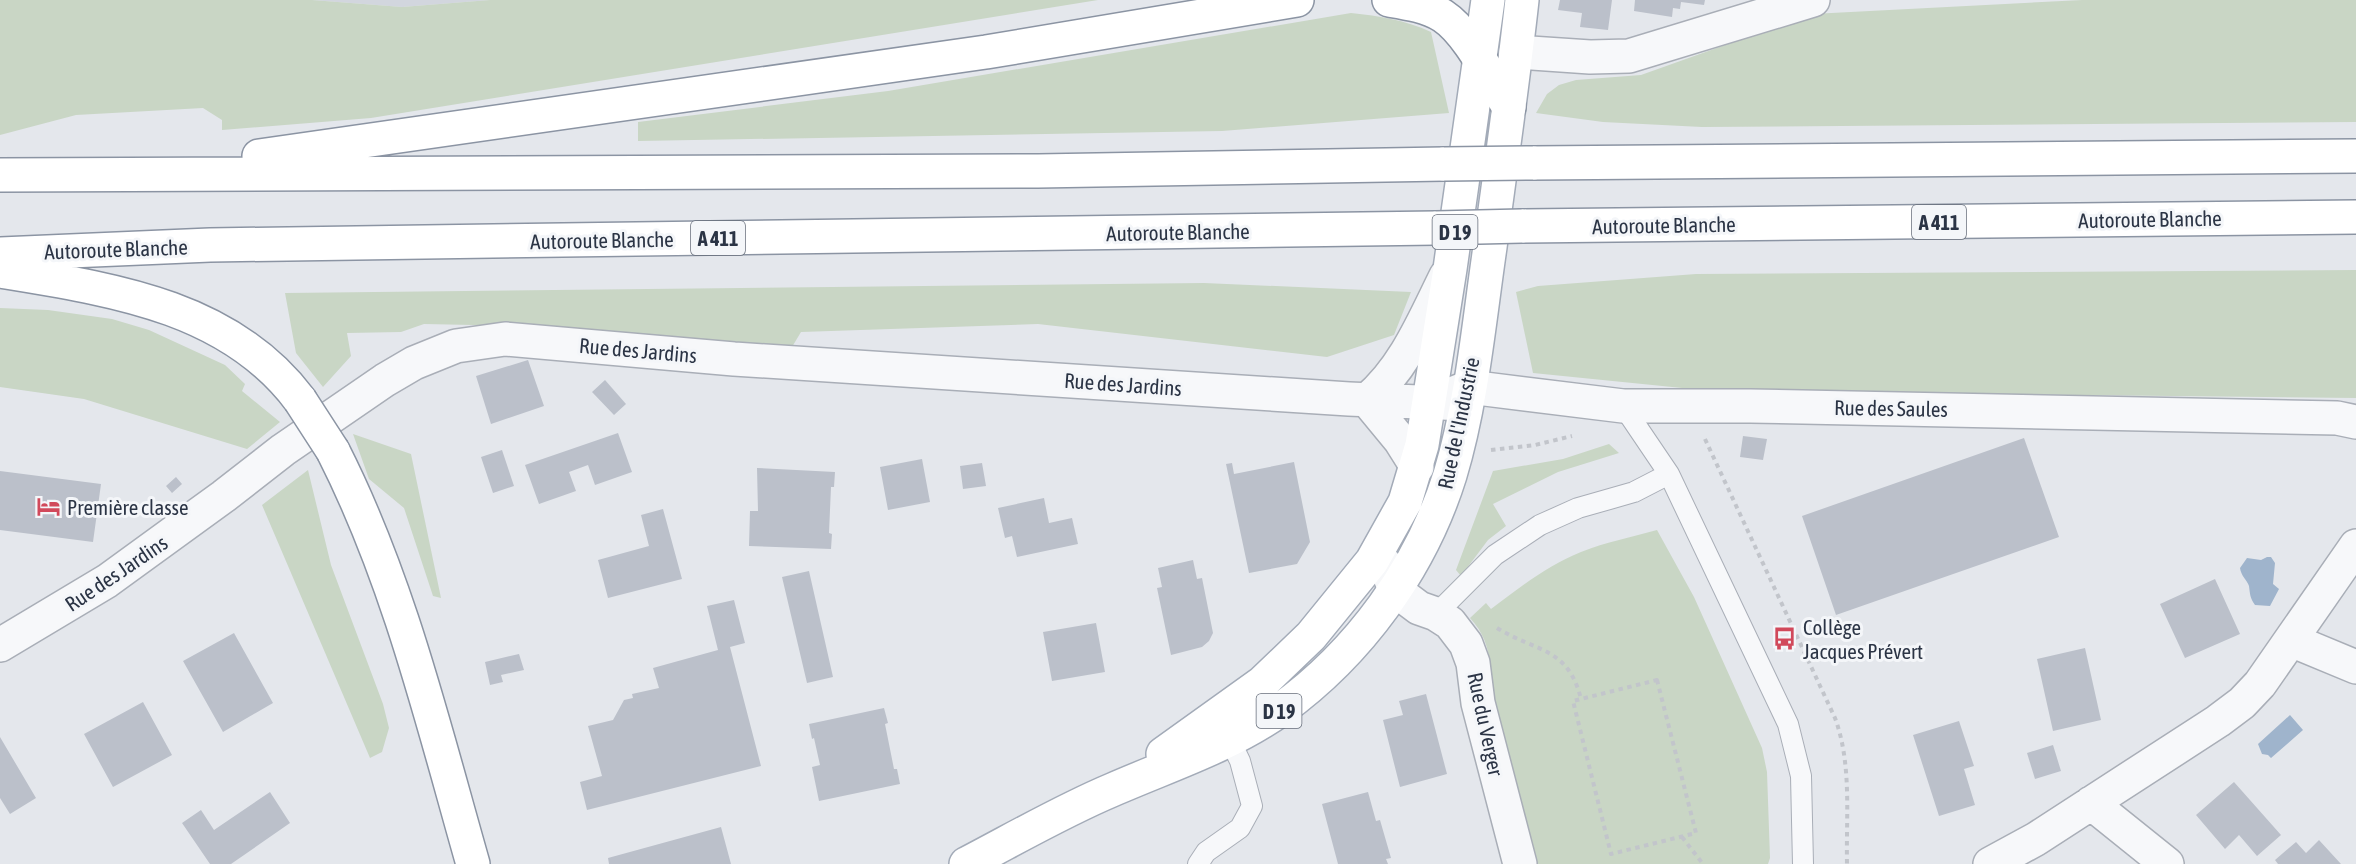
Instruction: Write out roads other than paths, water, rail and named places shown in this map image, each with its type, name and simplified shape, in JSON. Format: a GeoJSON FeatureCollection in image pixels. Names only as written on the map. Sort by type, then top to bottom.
{"type":"FeatureCollection","features":[{"type":"Feature","properties":{"kind":"main road"},"geometry":{"type":"LineString","coordinates":[[66,175],[329,148],[974,53],[1298,0]]}},
{"type":"Feature","properties":{"kind":"main road"},"geometry":{"type":"LineString","coordinates":[[1389,0],[1406,3],[1441,15],[1464,35],[1509,106]]}},
{"type":"Feature","properties":{"kind":"main road","name":"Rue de l'Industrie"},"geometry":{"type":"LineString","coordinates":[[1224,728],[1262,683],[1311,636],[1363,573],[1380,549],[1405,502],[1417,467],[1429,403],[1488,0]]}},
{"type":"Feature","properties":{"kind":"main road","name":"Rue de l'Industrie"},"geometry":{"type":"LineString","coordinates":[[966,864],[1109,791],[1224,728],[1268,718],[1308,688],[1346,651],[1417,604],[1428,532],[1454,462],[1467,396],[1522,0]]}},
{"type":"Feature","properties":{"kind":"main road"},"geometry":{"type":"LineString","coordinates":[[0,175],[1038,171],[1444,164],[2356,156]]}},
{"type":"Feature","properties":{"kind":"main road","name":"Autoroute Blanche"},"geometry":{"type":"LineString","coordinates":[[0,254],[210,245],[1522,226],[2356,217]]}},
{"type":"Feature","properties":{"kind":"main road"},"geometry":{"type":"LineString","coordinates":[[0,271],[147,299],[191,317],[250,349],[279,375],[300,400],[333,451],[374,543],[437,730],[473,864]]}},
{"type":"Feature","properties":{"kind":"street"},"geometry":{"type":"LineString","coordinates":[[1516,52],[1590,57],[1629,56],[1813,0]]}},
{"type":"Feature","properties":{"kind":"street"},"geometry":{"type":"LineString","coordinates":[[1417,467],[1400,440],[1367,400],[1388,380],[1405,355],[1450,269]]}},
{"type":"Feature","properties":{"kind":"street","name":"Rue des Jardins"},"geometry":{"type":"LineString","coordinates":[[0,645],[107,581],[283,450],[385,380],[436,352],[478,342],[505,339],[746,360],[1367,400],[1429,403],[1467,396]]}},
{"type":"Feature","properties":{"kind":"street","name":"Rue des Saules"},"geometry":{"type":"LineString","coordinates":[[1467,396],[1623,406],[1750,405],[2313,417],[2356,422]]}},
{"type":"Feature","properties":{"kind":"street"},"geometry":{"type":"LineString","coordinates":[[1990,864],[2021,848],[2236,708],[2260,684],[2356,546]]}},
{"type":"Feature","properties":{"kind":"street"},"geometry":{"type":"LineString","coordinates":[[1380,549],[1417,604]]}},
{"type":"Feature","properties":{"kind":"street","name":"Rue du Verger"},"geometry":{"type":"LineString","coordinates":[[1417,604],[1455,629],[1470,653],[1478,703],[1520,864]]}},
{"type":"Feature","properties":{"kind":"street"},"geometry":{"type":"LineString","coordinates":[[2291,640],[2356,667]]}},
{"type":"Feature","properties":{"kind":"street"},"geometry":{"type":"LineString","coordinates":[[2091,803],[2167,864]]}},
{"type":"Feature","properties":{"kind":"lane"},"geometry":{"type":"LineString","coordinates":[[1623,406],[1669,474],[1781,708],[1792,736],[1801,776],[1803,864]]}},
{"type":"Feature","properties":{"kind":"lane"},"geometry":{"type":"LineString","coordinates":[[1417,604],[1461,589],[1501,550],[1547,521],[1578,508],[1634,492],[1669,474]]}},
{"type":"Feature","properties":{"kind":"lane"},"geometry":{"type":"LineString","coordinates":[[1198,864],[1206,852],[1240,828],[1252,806],[1240,760],[1224,728]]}},
{"type":"Feature","properties":{"kind":"water"},"geometry":{"type":"Polygon","coordinates":[[[2271,557],[2275,563],[2273,584],[2279,589],[2270,606],[2255,605],[2240,568],[2247,558],[2261,560],[2271,557]]]}},
{"type":"Feature","properties":{"kind":"water"},"geometry":{"type":"Polygon","coordinates":[[[2290,715],[2303,730],[2271,758],[2262,754],[2258,744],[2290,715]]]}},
{"type":"Feature","properties":{"kind":"place","name":"Première classe"},"geometry":{"type":"Point","coordinates":[49,507]}},
{"type":"Feature","properties":{"kind":"place","name":"Collège Jacques Prévert"},"geometry":{"type":"Point","coordinates":[1785,639]}}]}
